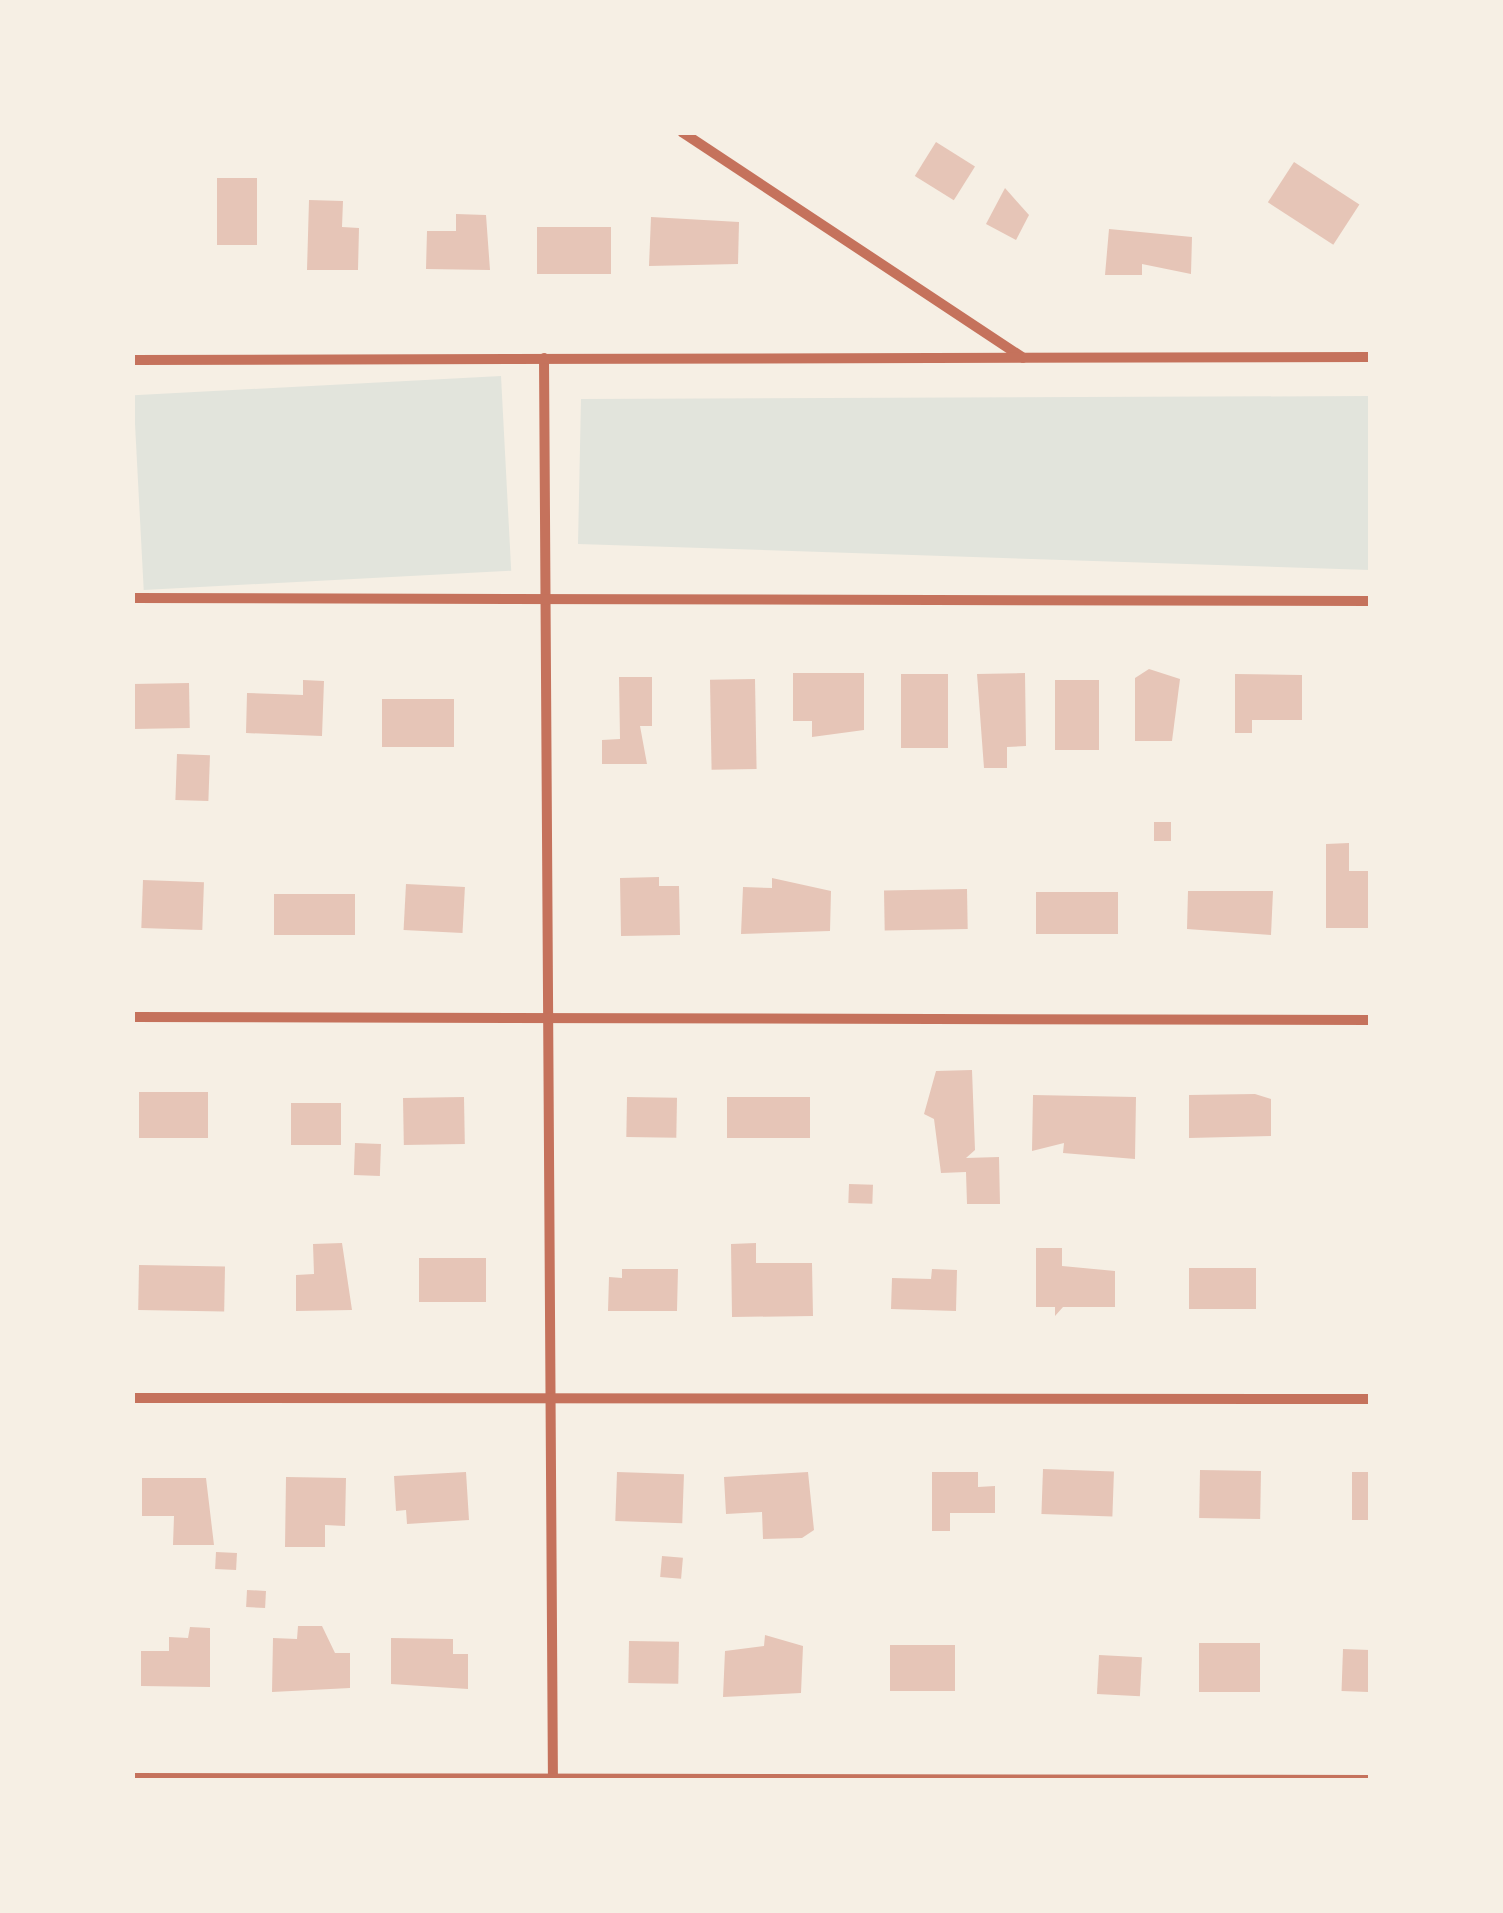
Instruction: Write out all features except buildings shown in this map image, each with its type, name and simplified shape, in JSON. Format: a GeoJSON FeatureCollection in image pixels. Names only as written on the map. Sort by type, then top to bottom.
{"type":"FeatureCollection","features":[{"type":"Feature","properties":{"kind":"street"},"geometry":{"type":"LineString","coordinates":[[682,132],[1024,360]]}},
{"type":"Feature","properties":{"kind":"street"},"geometry":{"type":"LineString","coordinates":[[132,360],[1370,357]]}},
{"type":"Feature","properties":{"kind":"street"},"geometry":{"type":"LineString","coordinates":[[544,358],[552,1017],[549,1398],[553,1780]]}},
{"type":"Feature","properties":{"kind":"street"},"geometry":{"type":"LineString","coordinates":[[132,598],[1370,601]]}},
{"type":"Feature","properties":{"kind":"street"},"geometry":{"type":"LineString","coordinates":[[132,1017],[1370,1020]]}},
{"type":"Feature","properties":{"kind":"street"},"geometry":{"type":"LineString","coordinates":[[132,1398],[1370,1398]]}},
{"type":"Feature","properties":{"kind":"street"},"geometry":{"type":"LineString","coordinates":[[132,1778],[1370,1780]]}},
{"type":"Feature","properties":{"kind":"shaded area"},"geometry":{"type":"Polygon","coordinates":[[[501,376],[511,571],[144,590],[134,395],[501,376]]]}},
{"type":"Feature","properties":{"kind":"shaded area"},"geometry":{"type":"Polygon","coordinates":[[[1370,396],[1370,570],[578,544],[581,399],[1370,396]]]}}]}
